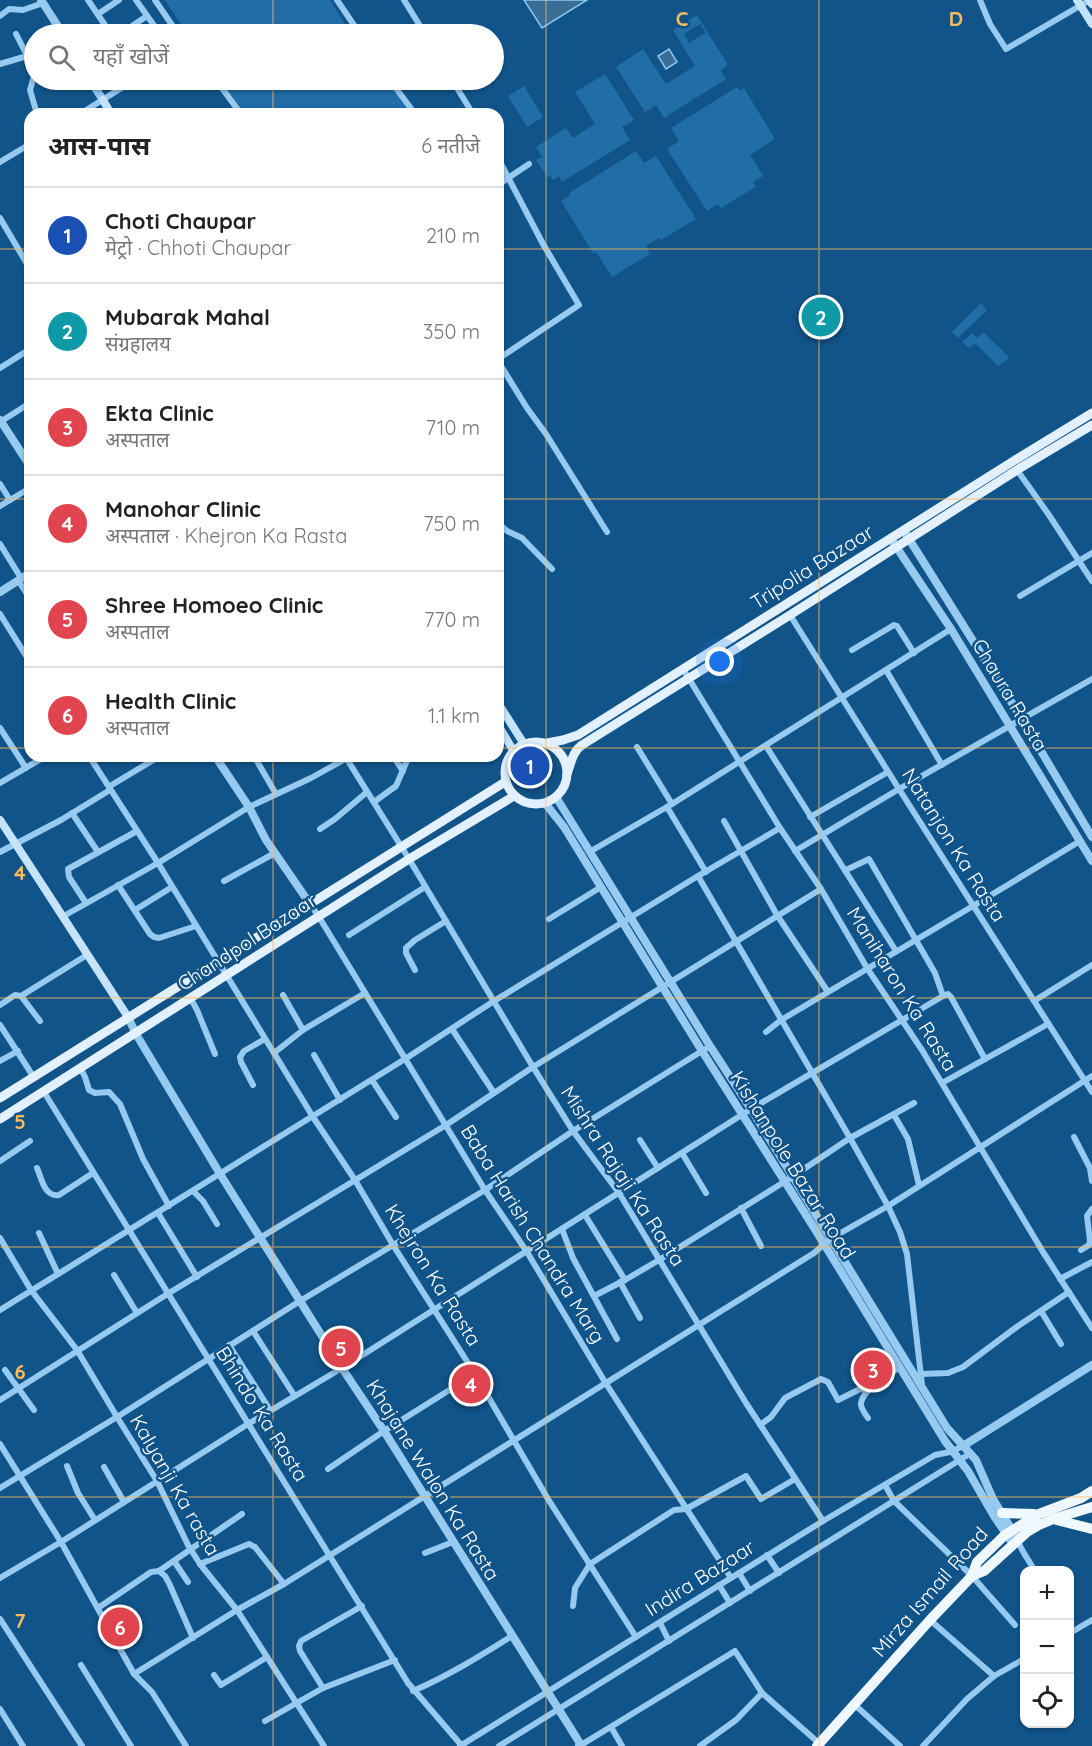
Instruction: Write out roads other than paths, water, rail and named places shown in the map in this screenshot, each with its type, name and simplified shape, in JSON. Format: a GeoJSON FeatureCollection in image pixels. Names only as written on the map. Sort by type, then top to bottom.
{"type":"FeatureCollection","features":[{"type":"Feature","properties":{"kind":"highway","name":"Mirza Ismail Road"},"geometry":{"type":"LineString","coordinates":[[972,1576],[977,1562],[1009,1532],[1039,1514],[1089,1494]]}},
{"type":"Feature","properties":{"kind":"highway","name":"Mirza Ismail Road"},"geometry":{"type":"LineString","coordinates":[[819,1745],[972,1576],[984,1571],[1026,1532],[1053,1519],[1091,1510]]}},
{"type":"Feature","properties":{"kind":"highway"},"geometry":{"type":"LineString","coordinates":[[1002,1513],[1039,1514]]}},
{"type":"Feature","properties":{"kind":"highway"},"geometry":{"type":"LineString","coordinates":[[1053,1519],[1092,1529]]}},
{"type":"Feature","properties":{"kind":"main road"},"geometry":{"type":"LineString","coordinates":[[1079,2],[1092,24]]}},
{"type":"Feature","properties":{"kind":"main road"},"geometry":{"type":"LineString","coordinates":[[103,100],[107,108]]}},
{"type":"Feature","properties":{"kind":"main road","name":"Tripolia Bazaar"},"geometry":{"type":"LineString","coordinates":[[567,774],[577,748],[896,548],[906,536],[1092,413]]}},
{"type":"Feature","properties":{"kind":"main road","name":"Tripolia Bazaar"},"geometry":{"type":"LineString","coordinates":[[1014,466],[1092,425]]}},
{"type":"Feature","properties":{"kind":"main road","name":"Tripolia Bazaar"},"geometry":{"type":"LineString","coordinates":[[547,743],[578,735],[891,539],[906,536]]}},
{"type":"Feature","properties":{"kind":"main road"},"geometry":{"type":"LineString","coordinates":[[504,712],[524,744]]}},
{"type":"Feature","properties":{"kind":"main road"},"geometry":{"type":"LineString","coordinates":[[504,734],[513,750]]}},
{"type":"Feature","properties":{"kind":"main road"},"geometry":{"type":"LineString","coordinates":[[537,741],[547,743],[556,748],[566,764],[567,774],[562,790],[556,797],[545,803],[527,803],[514,796],[506,782],[504,775],[506,763],[513,750],[524,744],[537,741]]}},
{"type":"Feature","properties":{"kind":"main road","name":"Chandpol Bazaar"},"geometry":{"type":"LineString","coordinates":[[0,1098],[506,782]]}},
{"type":"Feature","properties":{"kind":"main road","name":"Chandpol Bazaar"},"geometry":{"type":"LineString","coordinates":[[0,1119],[409,859],[514,796]]}},
{"type":"Feature","properties":{"kind":"main road"},"geometry":{"type":"LineString","coordinates":[[0,820],[128,1017]]}},
{"type":"Feature","properties":{"kind":"main road"},"geometry":{"type":"LineString","coordinates":[[1089,1494],[1091,1510]]}},
{"type":"Feature","properties":{"kind":"street"},"geometry":{"type":"LineString","coordinates":[[88,0],[104,24]]}},
{"type":"Feature","properties":{"kind":"street"},"geometry":{"type":"LineString","coordinates":[[98,14],[119,0]]}},
{"type":"Feature","properties":{"kind":"street"},"geometry":{"type":"LineString","coordinates":[[136,0],[153,24]]}},
{"type":"Feature","properties":{"kind":"street"},"geometry":{"type":"LineString","coordinates":[[155,0],[171,24]]}},
{"type":"Feature","properties":{"kind":"street"},"geometry":{"type":"LineString","coordinates":[[337,0],[353,24]]}},
{"type":"Feature","properties":{"kind":"street"},"geometry":{"type":"LineString","coordinates":[[404,0],[419,24]]}},
{"type":"Feature","properties":{"kind":"street"},"geometry":{"type":"LineString","coordinates":[[980,0],[990,24],[1006,49],[1079,2],[1090,1]]}},
{"type":"Feature","properties":{"kind":"street"},"geometry":{"type":"LineString","coordinates":[[0,16],[9,9],[23,10],[42,1],[57,24]]}},
{"type":"Feature","properties":{"kind":"street"},"geometry":{"type":"LineString","coordinates":[[135,24],[147,16]]}},
{"type":"Feature","properties":{"kind":"street"},"geometry":{"type":"LineString","coordinates":[[16,34],[24,50]]}},
{"type":"Feature","properties":{"kind":"street"},"geometry":{"type":"LineString","coordinates":[[0,64],[24,57]]}},
{"type":"Feature","properties":{"kind":"street"},"geometry":{"type":"LineString","coordinates":[[30,90],[35,108]]}},
{"type":"Feature","properties":{"kind":"street"},"geometry":{"type":"LineString","coordinates":[[96,90],[103,100]]}},
{"type":"Feature","properties":{"kind":"street"},"geometry":{"type":"LineString","coordinates":[[90,108],[118,90]]}},
{"type":"Feature","properties":{"kind":"street"},"geometry":{"type":"LineString","coordinates":[[223,90],[237,108]]}},
{"type":"Feature","properties":{"kind":"street"},"geometry":{"type":"LineString","coordinates":[[397,90],[410,108]]}},
{"type":"Feature","properties":{"kind":"street"},"geometry":{"type":"LineString","coordinates":[[458,90],[469,108]]}},
{"type":"Feature","properties":{"kind":"street"},"geometry":{"type":"LineString","coordinates":[[0,162],[24,148]]}},
{"type":"Feature","properties":{"kind":"street"},"geometry":{"type":"LineString","coordinates":[[504,181],[529,164]]}},
{"type":"Feature","properties":{"kind":"street"},"geometry":{"type":"LineString","coordinates":[[504,170],[543,244],[579,304],[504,356]]}},
{"type":"Feature","properties":{"kind":"street"},"geometry":{"type":"LineString","coordinates":[[0,218],[24,259]]}},
{"type":"Feature","properties":{"kind":"street"},"geometry":{"type":"LineString","coordinates":[[0,368],[24,353]]}},
{"type":"Feature","properties":{"kind":"street"},"geometry":{"type":"LineString","coordinates":[[504,370],[607,532]]}},
{"type":"Feature","properties":{"kind":"street"},"geometry":{"type":"LineString","coordinates":[[24,407],[0,421],[24,457]]}},
{"type":"Feature","properties":{"kind":"street"},"geometry":{"type":"LineString","coordinates":[[1014,466],[1092,581]]}},
{"type":"Feature","properties":{"kind":"street"},"geometry":{"type":"LineString","coordinates":[[0,484],[10,500]]}},
{"type":"Feature","properties":{"kind":"street"},"geometry":{"type":"LineString","coordinates":[[0,506],[24,492]]}},
{"type":"Feature","properties":{"kind":"street"},"geometry":{"type":"LineString","coordinates":[[504,529],[522,538],[552,569]]}},
{"type":"Feature","properties":{"kind":"street","name":"Chaura Rasta"},"geometry":{"type":"LineString","coordinates":[[906,536],[1022,719],[1092,835]]}},
{"type":"Feature","properties":{"kind":"street","name":"Chaura Rasta"},"geometry":{"type":"LineString","coordinates":[[891,539],[951,629],[1092,861]]}},
{"type":"Feature","properties":{"kind":"street"},"geometry":{"type":"LineString","coordinates":[[0,544],[24,587]]}},
{"type":"Feature","properties":{"kind":"street"},"geometry":{"type":"LineString","coordinates":[[1020,596],[1092,553]]}},
{"type":"Feature","properties":{"kind":"street"},"geometry":{"type":"LineString","coordinates":[[0,592],[24,577]]}},
{"type":"Feature","properties":{"kind":"street"},"geometry":{"type":"LineString","coordinates":[[0,614],[24,652]]}},
{"type":"Feature","properties":{"kind":"street","name":"Natanjon Ka Rasta"},"geometry":{"type":"LineString","coordinates":[[790,615],[1092,1092]]}},
{"type":"Feature","properties":{"kind":"street"},"geometry":{"type":"LineString","coordinates":[[852,650],[894,625],[897,626],[914,653]]}},
{"type":"Feature","properties":{"kind":"street"},"geometry":{"type":"LineString","coordinates":[[591,851],[741,762],[951,629]]}},
{"type":"Feature","properties":{"kind":"street","name":"Maniharon Ka Rasta"},"geometry":{"type":"LineString","coordinates":[[683,669],[1092,1328]]}},
{"type":"Feature","properties":{"kind":"street"},"geometry":{"type":"LineString","coordinates":[[886,670],[942,765]]}},
{"type":"Feature","properties":{"kind":"street"},"geometry":{"type":"LineString","coordinates":[[795,851],[899,789],[1092,680]]}},
{"type":"Feature","properties":{"kind":"street"},"geometry":{"type":"LineString","coordinates":[[0,728],[26,768]]}},
{"type":"Feature","properties":{"kind":"street"},"geometry":{"type":"LineString","coordinates":[[766,746],[896,951]]}},
{"type":"Feature","properties":{"kind":"street"},"geometry":{"type":"LineString","coordinates":[[637,747],[706,872]]}},
{"type":"Feature","properties":{"kind":"street"},"geometry":{"type":"LineString","coordinates":[[0,783],[36,762]]}},
{"type":"Feature","properties":{"kind":"street","name":"Khejron Ka Rasta"},"geometry":{"type":"LineString","coordinates":[[93,762],[158,863],[313,1117],[355,1180],[393,1245],[475,1374],[548,1499],[636,1637]]}},
{"type":"Feature","properties":{"kind":"street"},"geometry":{"type":"LineString","coordinates":[[0,852],[72,813],[110,790],[110,786],[150,762]]}},
{"type":"Feature","properties":{"kind":"street"},"geometry":{"type":"LineString","coordinates":[[219,762],[249,807],[266,840],[310,904]]}},
{"type":"Feature","properties":{"kind":"street"},"geometry":{"type":"LineString","coordinates":[[257,762],[276,794]]}},
{"type":"Feature","properties":{"kind":"street"},"geometry":{"type":"LineString","coordinates":[[62,916],[158,863],[249,807],[311,778],[338,762]]}},
{"type":"Feature","properties":{"kind":"street","name":"Mishra Rajaji Ka Rasta"},"geometry":{"type":"LineString","coordinates":[[349,762],[573,1131],[619,1193],[698,1326],[823,1521]]}},
{"type":"Feature","properties":{"kind":"street"},"geometry":{"type":"LineString","coordinates":[[397,762],[403,771]]}},
{"type":"Feature","properties":{"kind":"street"},"geometry":{"type":"LineString","coordinates":[[374,802],[396,786],[407,762]]}},
{"type":"Feature","properties":{"kind":"street"},"geometry":{"type":"LineString","coordinates":[[810,816],[888,772]]}},
{"type":"Feature","properties":{"kind":"street"},"geometry":{"type":"LineString","coordinates":[[320,829],[367,792]]}},
{"type":"Feature","properties":{"kind":"street","name":"Kishanpole Bazar Road"},"geometry":{"type":"LineString","coordinates":[[556,797],[591,851],[663,986],[702,1051],[784,1181],[827,1241],[945,1441],[961,1459],[1016,1543]]}},
{"type":"Feature","properties":{"kind":"street","name":"Kishanpole Bazar Road"},"geometry":{"type":"LineString","coordinates":[[545,803],[564,827],[601,887],[627,920]]}},
{"type":"Feature","properties":{"kind":"street"},"geometry":{"type":"LineString","coordinates":[[72,813],[98,852]]}},
{"type":"Feature","properties":{"kind":"street"},"geometry":{"type":"LineString","coordinates":[[724,821],[777,915],[828,992]]}},
{"type":"Feature","properties":{"kind":"street"},"geometry":{"type":"LineString","coordinates":[[0,1310],[313,1117],[494,1001],[780,828]]}},
{"type":"Feature","properties":{"kind":"street"},"geometry":{"type":"LineString","coordinates":[[87,903],[69,877],[68,870],[137,831]]}},
{"type":"Feature","properties":{"kind":"street"},"geometry":{"type":"LineString","coordinates":[[766,1032],[781,1020],[1080,841]]}},
{"type":"Feature","properties":{"kind":"street"},"geometry":{"type":"LineString","coordinates":[[224,881],[275,853]]}},
{"type":"Feature","properties":{"kind":"street"},"geometry":{"type":"LineString","coordinates":[[846,870],[869,859],[935,973],[943,996]]}},
{"type":"Feature","properties":{"kind":"street"},"geometry":{"type":"LineString","coordinates":[[698,876],[850,1138],[900,1232],[907,1254],[922,1385]]}},
{"type":"Feature","properties":{"kind":"street"},"geometry":{"type":"LineString","coordinates":[[118,885],[154,937],[159,938],[196,926]]}},
{"type":"Feature","properties":{"kind":"street"},"geometry":{"type":"LineString","coordinates":[[135,910],[172,887]]}},
{"type":"Feature","properties":{"kind":"street"},"geometry":{"type":"LineString","coordinates":[[349,934],[425,887]]}},
{"type":"Feature","properties":{"kind":"street"},"geometry":{"type":"LineString","coordinates":[[549,919],[601,887]]}},
{"type":"Feature","properties":{"kind":"street"},"geometry":{"type":"LineString","coordinates":[[0,1400],[169,1293],[446,1125],[533,1066],[820,889]]}},
{"type":"Feature","properties":{"kind":"street","name":"Baba Harish Chandra Marg"},"geometry":{"type":"LineString","coordinates":[[310,904],[485,1190],[527,1252],[605,1382],[731,1578]]}},
{"type":"Feature","properties":{"kind":"street"},"geometry":{"type":"LineString","coordinates":[[627,920],[671,981],[792,1177],[827,1241],[922,1385],[947,1428],[976,1460],[1009,1532]]}},
{"type":"Feature","properties":{"kind":"street"},"geometry":{"type":"LineString","coordinates":[[415,970],[406,953],[406,948],[446,921]]}},
{"type":"Feature","properties":{"kind":"street"},"geometry":{"type":"LineString","coordinates":[[0,1005],[15,995],[21,996],[87,955]]}},
{"type":"Feature","properties":{"kind":"street"},"geometry":{"type":"LineString","coordinates":[[1034,1001],[1092,965]]}},
{"type":"Feature","properties":{"kind":"street"},"geometry":{"type":"LineString","coordinates":[[274,1053],[303,1030],[365,993]]}},
{"type":"Feature","properties":{"kind":"street"},"geometry":{"type":"LineString","coordinates":[[0,1578],[62,1542],[294,1395],[342,1368],[751,1109],[943,996],[948,994],[951,997],[985,1059]]}},
{"type":"Feature","properties":{"kind":"street"},"geometry":{"type":"LineString","coordinates":[[282,995],[303,1030]]}},
{"type":"Feature","properties":{"kind":"street"},"geometry":{"type":"LineString","coordinates":[[21,996],[40,1021]]}},
{"type":"Feature","properties":{"kind":"street"},"geometry":{"type":"LineString","coordinates":[[191,999],[215,1054]]}},
{"type":"Feature","properties":{"kind":"street","name":"Khajane Walon Ka Rasta"},"geometry":{"type":"LineString","coordinates":[[128,1017],[220,1174],[580,1745]]}},
{"type":"Feature","properties":{"kind":"street"},"geometry":{"type":"LineString","coordinates":[[942,1083],[1048,1024]]}},
{"type":"Feature","properties":{"kind":"street"},"geometry":{"type":"LineString","coordinates":[[0,1025],[33,1076]]}},
{"type":"Feature","properties":{"kind":"street"},"geometry":{"type":"LineString","coordinates":[[452,1029],[494,1093]]}},
{"type":"Feature","properties":{"kind":"street"},"geometry":{"type":"LineString","coordinates":[[253,1085],[240,1057],[244,1051],[265,1039]]}},
{"type":"Feature","properties":{"kind":"street"},"geometry":{"type":"LineString","coordinates":[[0,1488],[117,1417],[252,1330],[485,1190],[573,1131],[710,1046]]}},
{"type":"Feature","properties":{"kind":"street"},"geometry":{"type":"LineString","coordinates":[[0,1060],[18,1051]]}},
{"type":"Feature","properties":{"kind":"street"},"geometry":{"type":"LineString","coordinates":[[314,1055],[340,1100]]}},
{"type":"Feature","properties":{"kind":"street"},"geometry":{"type":"LineString","coordinates":[[81,1069],[89,1090],[95,1093],[109,1092],[120,1104],[143,1159],[169,1206]]}},
{"type":"Feature","properties":{"kind":"street"},"geometry":{"type":"LineString","coordinates":[[134,1674],[237,1610],[284,1584],[814,1253],[827,1241],[888,1206],[1092,1077]]}},
{"type":"Feature","properties":{"kind":"street"},"geometry":{"type":"LineString","coordinates":[[372,1080],[396,1117]]}},
{"type":"Feature","properties":{"kind":"street","name":"Bhindo Ka Rasta"},"geometry":{"type":"LineString","coordinates":[[44,1092],[413,1691],[461,1746]]}},
{"type":"Feature","properties":{"kind":"street"},"geometry":{"type":"LineString","coordinates":[[594,1296],[659,1260],[850,1138],[914,1103]]}},
{"type":"Feature","properties":{"kind":"street"},"geometry":{"type":"LineString","coordinates":[[894,1115],[908,1139],[919,1185]]}},
{"type":"Feature","properties":{"kind":"street"},"geometry":{"type":"LineString","coordinates":[[1074,1137],[1090,1167],[1092,1180]]}},
{"type":"Feature","properties":{"kind":"street"},"geometry":{"type":"LineString","coordinates":[[640,1140],[658,1168]]}},
{"type":"Feature","properties":{"kind":"street"},"geometry":{"type":"LineString","coordinates":[[0,1161],[30,1142]]}},
{"type":"Feature","properties":{"kind":"street"},"geometry":{"type":"LineString","coordinates":[[682,1153],[706,1193]]}},
{"type":"Feature","properties":{"kind":"street"},"geometry":{"type":"LineString","coordinates":[[37,1168],[46,1190],[54,1196],[93,1173]]}},
{"type":"Feature","properties":{"kind":"street"},"geometry":{"type":"LineString","coordinates":[[193,1191],[203,1201],[217,1224]]}},
{"type":"Feature","properties":{"kind":"street"},"geometry":{"type":"LineString","coordinates":[[741,1208],[761,1246]]}},
{"type":"Feature","properties":{"kind":"street"},"geometry":{"type":"LineString","coordinates":[[1081,1250],[1089,1245],[1087,1216],[1092,1209]]}},
{"type":"Feature","properties":{"kind":"street"},"geometry":{"type":"LineString","coordinates":[[158,1213],[197,1277]]}},
{"type":"Feature","properties":{"kind":"street"},"geometry":{"type":"LineString","coordinates":[[585,1215],[623,1281],[640,1318]]}},
{"type":"Feature","properties":{"kind":"street"},"geometry":{"type":"LineString","coordinates":[[562,1229],[573,1258],[616,1339]]}},
{"type":"Feature","properties":{"kind":"street"},"geometry":{"type":"LineString","coordinates":[[39,1233],[58,1274]]}},
{"type":"Feature","properties":{"kind":"street","name":"Kalyanji Ka rasta"},"geometry":{"type":"LineString","coordinates":[[0,1238],[31,1290],[77,1350],[157,1480],[200,1564],[237,1610],[324,1746]]}},
{"type":"Feature","properties":{"kind":"street"},"geometry":{"type":"LineString","coordinates":[[1060,1279],[1092,1262]]}},
{"type":"Feature","properties":{"kind":"street"},"geometry":{"type":"LineString","coordinates":[[114,1275],[137,1313]]}},
{"type":"Feature","properties":{"kind":"street"},"geometry":{"type":"LineString","coordinates":[[921,1374],[948,1373],[963,1367],[1069,1292]]}},
{"type":"Feature","properties":{"kind":"street"},"geometry":{"type":"LineString","coordinates":[[1041,1311],[1061,1344]]}},
{"type":"Feature","properties":{"kind":"street"},"geometry":{"type":"LineString","coordinates":[[252,1330],[294,1395]]}},
{"type":"Feature","properties":{"kind":"street"},"geometry":{"type":"LineString","coordinates":[[229,1345],[270,1410]]}},
{"type":"Feature","properties":{"kind":"street"},"geometry":{"type":"LineString","coordinates":[[963,1446],[1092,1365]]}},
{"type":"Feature","properties":{"kind":"street"},"geometry":{"type":"LineString","coordinates":[[868,1418],[861,1403],[865,1394],[900,1366]]}},
{"type":"Feature","properties":{"kind":"street"},"geometry":{"type":"LineString","coordinates":[[5,1370],[34,1410]]}},
{"type":"Feature","properties":{"kind":"street"},"geometry":{"type":"LineString","coordinates":[[328,1469],[475,1374]]}},
{"type":"Feature","properties":{"kind":"street"},"geometry":{"type":"LineString","coordinates":[[760,1425],[771,1418],[785,1398],[821,1379],[828,1382],[838,1400],[860,1389],[869,1390]]}},
{"type":"Feature","properties":{"kind":"street"},"geometry":{"type":"LineString","coordinates":[[0,1444],[62,1542],[134,1674],[152,1692],[186,1746]]}},
{"type":"Feature","properties":{"kind":"street","name":"Indira Bazaar"},"geometry":{"type":"LineString","coordinates":[[461,1746],[823,1521],[935,1455],[963,1446]]}},
{"type":"Feature","properties":{"kind":"street"},"geometry":{"type":"LineString","coordinates":[[500,1746],[971,1453]]}},
{"type":"Feature","properties":{"kind":"street"},"geometry":{"type":"LineString","coordinates":[[67,1466],[78,1493],[95,1520]]}},
{"type":"Feature","properties":{"kind":"street"},"geometry":{"type":"LineString","coordinates":[[104,1467],[124,1502]]}},
{"type":"Feature","properties":{"kind":"street"},"geometry":{"type":"LineString","coordinates":[[573,1606],[574,1588],[590,1564],[674,1510],[686,1509],[746,1476],[761,1499],[795,1479]]}},
{"type":"Feature","properties":{"kind":"street"},"geometry":{"type":"LineString","coordinates":[[885,1485],[894,1501],[972,1576],[1015,1625]]}},
{"type":"Feature","properties":{"kind":"street"},"geometry":{"type":"LineString","coordinates":[[98,1608],[151,1572],[159,1571],[242,1514]]}},
{"type":"Feature","properties":{"kind":"street"},"geometry":{"type":"LineString","coordinates":[[425,1553],[453,1542]]}},
{"type":"Feature","properties":{"kind":"street"},"geometry":{"type":"LineString","coordinates":[[1016,1543],[1026,1554],[1032,1566]]}},
{"type":"Feature","properties":{"kind":"street"},"geometry":{"type":"LineString","coordinates":[[200,1564],[249,1544],[255,1547],[284,1584]]}},
{"type":"Feature","properties":{"kind":"street"},"geometry":{"type":"LineString","coordinates":[[767,1555],[779,1573]]}},
{"type":"Feature","properties":{"kind":"street"},"geometry":{"type":"LineString","coordinates":[[174,1561],[188,1582]]}},
{"type":"Feature","properties":{"kind":"street"},"geometry":{"type":"LineString","coordinates":[[159,1571],[169,1582],[193,1638]]}},
{"type":"Feature","properties":{"kind":"street"},"geometry":{"type":"LineString","coordinates":[[739,1573],[750,1591]]}},
{"type":"Feature","properties":{"kind":"street"},"geometry":{"type":"LineString","coordinates":[[719,1585],[730,1604]]}},
{"type":"Feature","properties":{"kind":"street"},"geometry":{"type":"LineString","coordinates":[[323,1688],[299,1646],[302,1641],[362,1606]]}},
{"type":"Feature","properties":{"kind":"street"},"geometry":{"type":"LineString","coordinates":[[0,1619],[82,1746]]}},
{"type":"Feature","properties":{"kind":"street"},"geometry":{"type":"LineString","coordinates":[[930,1620],[994,1676]]}},
{"type":"Feature","properties":{"kind":"street"},"geometry":{"type":"LineString","coordinates":[[1074,1631],[1092,1620]]}},
{"type":"Feature","properties":{"kind":"street"},"geometry":{"type":"LineString","coordinates":[[660,1623],[669,1641]]}},
{"type":"Feature","properties":{"kind":"street"},"geometry":{"type":"LineString","coordinates":[[413,1691],[428,1685],[512,1636]]}},
{"type":"Feature","properties":{"kind":"street"},"geometry":{"type":"LineString","coordinates":[[580,1745],[735,1651],[762,1693],[819,1745]]}},
{"type":"Feature","properties":{"kind":"street"},"geometry":{"type":"LineString","coordinates":[[214,1674],[221,1685],[267,1657]]}},
{"type":"Feature","properties":{"kind":"street"},"geometry":{"type":"LineString","coordinates":[[265,1721],[323,1688],[395,1660]]}},
{"type":"Feature","properties":{"kind":"street"},"geometry":{"type":"LineString","coordinates":[[923,1746],[967,1699],[994,1676],[1020,1661]]}},
{"type":"Feature","properties":{"kind":"street"},"geometry":{"type":"LineString","coordinates":[[81,1665],[131,1746]]}},
{"type":"Feature","properties":{"kind":"street"},"geometry":{"type":"LineString","coordinates":[[700,1746],[736,1720],[762,1693]]}},
{"type":"Feature","properties":{"kind":"street"},"geometry":{"type":"LineString","coordinates":[[855,1705],[900,1746]]}},
{"type":"Feature","properties":{"kind":"street"},"geometry":{"type":"LineString","coordinates":[[0,1709],[23,1746]]}},
{"type":"Feature","properties":{"kind":"street"},"geometry":{"type":"LineString","coordinates":[[611,1727],[622,1746]]}},
{"type":"Feature","properties":{"kind":"place","name":"Mubarak Mahal"},"geometry":{"type":"Point","coordinates":[821,317]}},
{"type":"Feature","properties":{"kind":"place","name":"Choti Chaupar"},"geometry":{"type":"Point","coordinates":[530,766]}},
{"type":"Feature","properties":{"kind":"place","name":"Shree Homoeo Clinic"},"geometry":{"type":"Point","coordinates":[341,1348]}},
{"type":"Feature","properties":{"kind":"place","name":"Ekta Clinic"},"geometry":{"type":"Point","coordinates":[873,1370]}},
{"type":"Feature","properties":{"kind":"place","name":"Manohar Clinic"},"geometry":{"type":"Point","coordinates":[471,1384]}},
{"type":"Feature","properties":{"kind":"place","name":"Health Clinic"},"geometry":{"type":"Point","coordinates":[120,1627]}}]}
